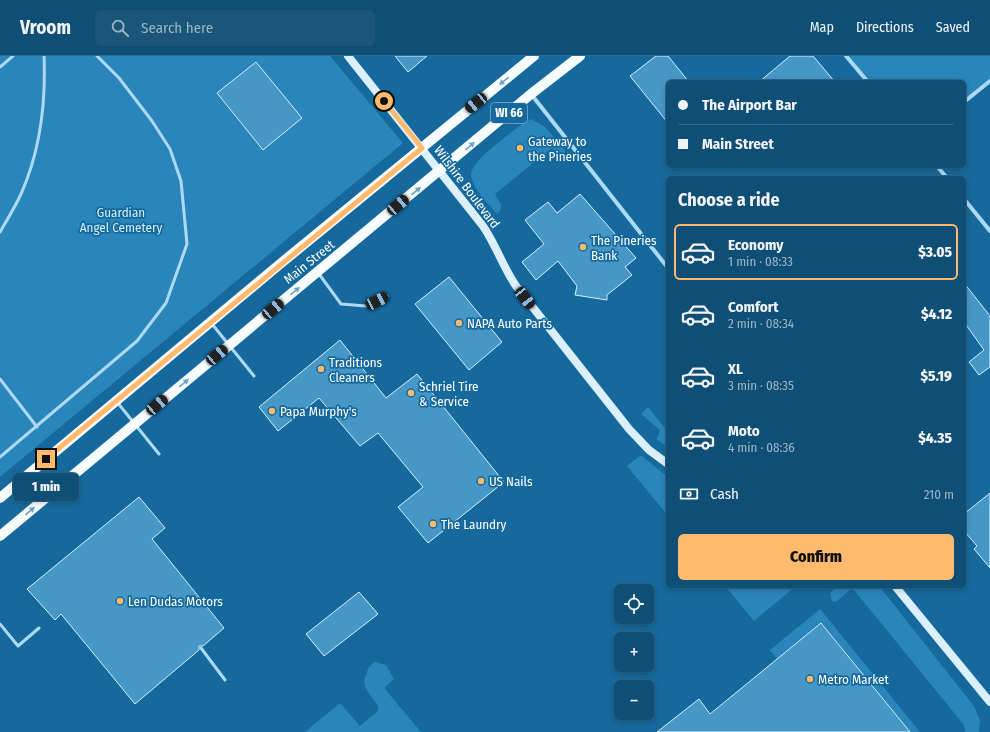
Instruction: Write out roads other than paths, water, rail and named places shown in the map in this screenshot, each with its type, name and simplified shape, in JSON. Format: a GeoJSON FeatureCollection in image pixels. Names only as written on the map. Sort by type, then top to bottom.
{"type":"FeatureCollection","features":[{"type":"Feature","properties":{"kind":"main road","name":"Main Street"},"geometry":{"type":"LineString","coordinates":[[0,498],[210,322],[534,56]]}},
{"type":"Feature","properties":{"kind":"main road","name":"Main Street"},"geometry":{"type":"LineString","coordinates":[[0,536],[531,94],[580,56]]}},
{"type":"Feature","properties":{"kind":"street","name":"Wilshire Boulevard"},"geometry":{"type":"LineString","coordinates":[[348,56],[483,226],[494,242],[504,268],[516,286],[629,429],[649,450],[666,463]]}},
{"type":"Feature","properties":{"kind":"street"},"geometry":{"type":"LineString","coordinates":[[846,56],[866,80]]}},
{"type":"Feature","properties":{"kind":"street"},"geometry":{"type":"LineString","coordinates":[[966,100],[990,81]]}},
{"type":"Feature","properties":{"kind":"street"},"geometry":{"type":"LineString","coordinates":[[531,94],[666,265]]}},
{"type":"Feature","properties":{"kind":"street"},"geometry":{"type":"LineString","coordinates":[[939,168],[945,176]]}},
{"type":"Feature","properties":{"kind":"street"},"geometry":{"type":"LineString","coordinates":[[966,201],[990,231]]}},
{"type":"Feature","properties":{"kind":"street"},"geometry":{"type":"LineString","coordinates":[[897,588],[990,702]]}},
{"type":"Feature","properties":{"kind":"lane"},"geometry":{"type":"LineString","coordinates":[[0,67],[13,56]]}},
{"type":"Feature","properties":{"kind":"lane"},"geometry":{"type":"LineString","coordinates":[[0,232],[21,195],[38,146],[45,84],[44,56]]}},
{"type":"Feature","properties":{"kind":"lane"},"geometry":{"type":"LineString","coordinates":[[0,457],[138,341],[166,302],[187,244],[181,181],[170,149],[152,121],[119,78],[97,56]]}},
{"type":"Feature","properties":{"kind":"lane"},"geometry":{"type":"LineString","coordinates":[[317,272],[341,304],[366,306],[387,296]]}},
{"type":"Feature","properties":{"kind":"lane"},"geometry":{"type":"LineString","coordinates":[[210,322],[254,376]]}},
{"type":"Feature","properties":{"kind":"lane"},"geometry":{"type":"LineString","coordinates":[[0,379],[37,427]]}},
{"type":"Feature","properties":{"kind":"lane"},"geometry":{"type":"LineString","coordinates":[[116,400],[159,454]]}},
{"type":"Feature","properties":{"kind":"lane"},"geometry":{"type":"LineString","coordinates":[[0,624],[18,646],[39,628]]}},
{"type":"Feature","properties":{"kind":"lane"},"geometry":{"type":"LineString","coordinates":[[200,648],[225,680]]}},
{"type":"Feature","properties":{"kind":"place","name":"Gateway to the Pineries"},"geometry":{"type":"Point","coordinates":[520,148]}},
{"type":"Feature","properties":{"kind":"place","name":"The Pineries Bank"},"geometry":{"type":"Point","coordinates":[583,247]}},
{"type":"Feature","properties":{"kind":"place","name":"NAPA Auto Parts"},"geometry":{"type":"Point","coordinates":[459,323]}},
{"type":"Feature","properties":{"kind":"place","name":"Traditions Cleaners"},"geometry":{"type":"Point","coordinates":[321,369]}},
{"type":"Feature","properties":{"kind":"place","name":"Schriel Tire & Service"},"geometry":{"type":"Point","coordinates":[411,393]}},
{"type":"Feature","properties":{"kind":"place","name":"Papa Murphy's"},"geometry":{"type":"Point","coordinates":[272,411]}},
{"type":"Feature","properties":{"kind":"place","name":"US Nails"},"geometry":{"type":"Point","coordinates":[481,481]}},
{"type":"Feature","properties":{"kind":"place","name":"The Laundry"},"geometry":{"type":"Point","coordinates":[433,524]}},
{"type":"Feature","properties":{"kind":"place","name":"Len Dudas Motors"},"geometry":{"type":"Point","coordinates":[120,601]}},
{"type":"Feature","properties":{"kind":"place","name":"Metro Market"},"geometry":{"type":"Point","coordinates":[810,679]}},
{"type":"Feature","properties":{"kind":"park label","name":"Guardian Angel Cemetery"},"geometry":{"type":"Point","coordinates":[121,220]}}]}
